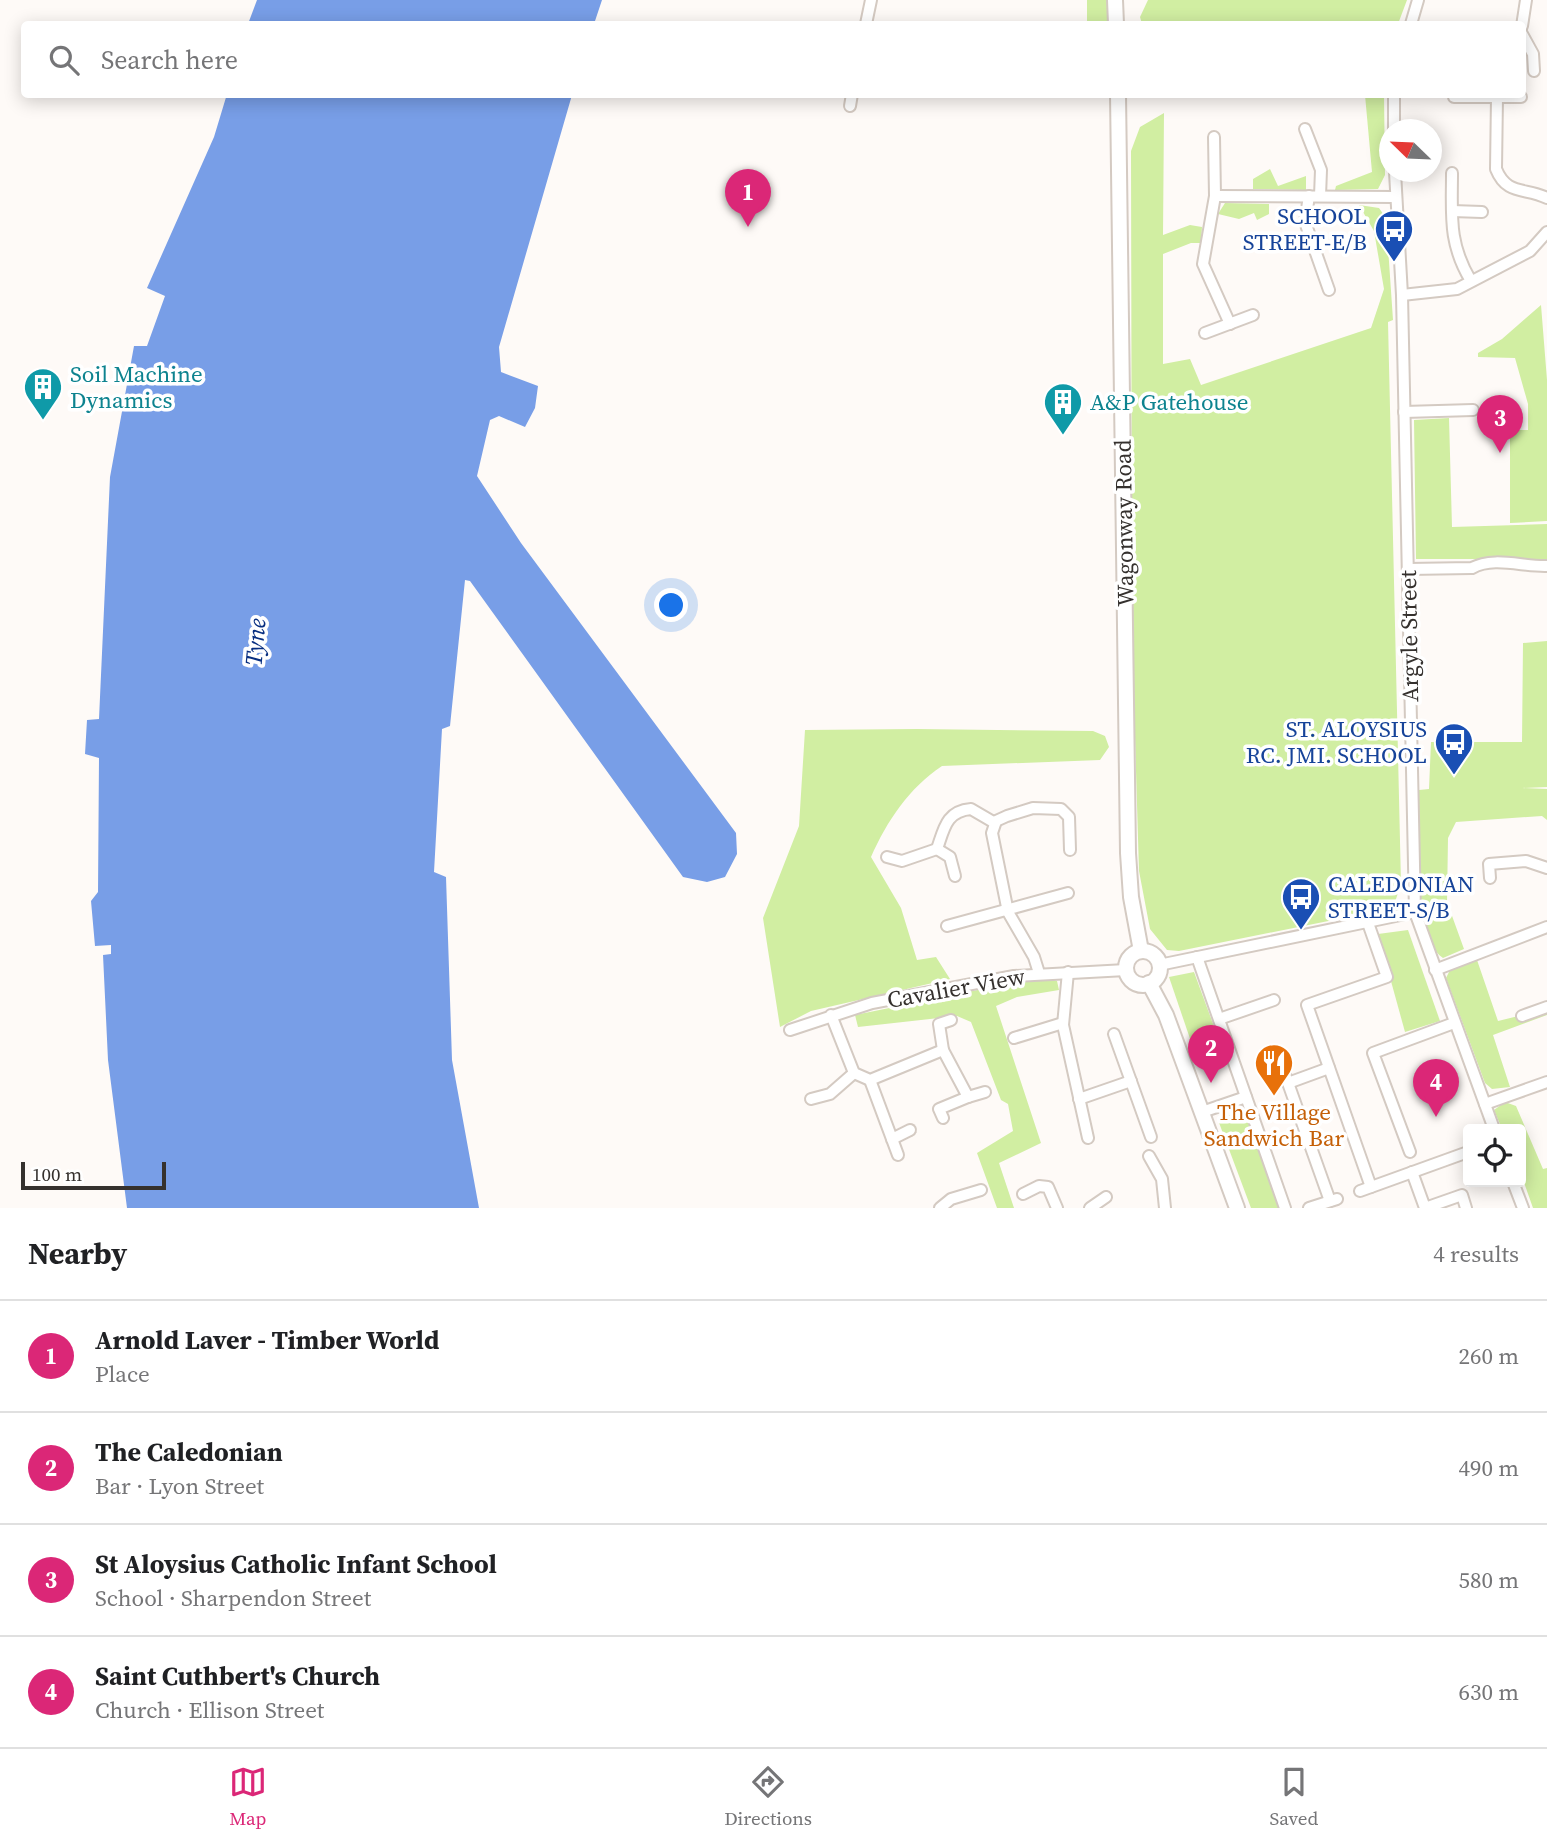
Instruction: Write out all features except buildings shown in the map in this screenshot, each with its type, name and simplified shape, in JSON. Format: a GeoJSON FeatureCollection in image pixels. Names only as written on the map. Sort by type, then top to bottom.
{"type":"FeatureCollection","features":[{"type":"Feature","properties":{"kind":"main road"},"geometry":{"type":"LineString","coordinates":[[1115,0],[1116,21]]}},
{"type":"Feature","properties":{"kind":"main road","name":"Wagonway Road"},"geometry":{"type":"LineString","coordinates":[[1118,98],[1128,853],[1131,897],[1141,951]]}},
{"type":"Feature","properties":{"kind":"main road"},"geometry":{"type":"LineString","coordinates":[[1141,951],[1154,955],[1159,965],[1158,975],[1149,983],[1134,982],[1126,970],[1129,958],[1141,951]]}},
{"type":"Feature","properties":{"kind":"main road"},"geometry":{"type":"LineString","coordinates":[[1149,983],[1166,1016],[1237,1208]]}},
{"type":"Feature","properties":{"kind":"street"},"geometry":{"type":"LineString","coordinates":[[867,21],[871,0]]}},
{"type":"Feature","properties":{"kind":"street"},"geometry":{"type":"LineString","coordinates":[[1412,21],[1418,0]]}},
{"type":"Feature","properties":{"kind":"street"},"geometry":{"type":"LineString","coordinates":[[1524,21],[1526,0]]}},
{"type":"Feature","properties":{"kind":"street"},"geometry":{"type":"LineString","coordinates":[[1526,41],[1533,54],[1534,71]]}},
{"type":"Feature","properties":{"kind":"street"},"geometry":{"type":"LineString","coordinates":[[1394,98],[1394,119]]}},
{"type":"Feature","properties":{"kind":"street"},"geometry":{"type":"LineString","coordinates":[[1454,98],[1454,111]]}},
{"type":"Feature","properties":{"kind":"street"},"geometry":{"type":"LineString","coordinates":[[1497,98],[1496,169],[1500,178],[1510,189],[1547,198]]}},
{"type":"Feature","properties":{"kind":"street"},"geometry":{"type":"LineString","coordinates":[[1305,128],[1321,170],[1305,222],[1329,290]]}},
{"type":"Feature","properties":{"kind":"street"},"geometry":{"type":"LineString","coordinates":[[1214,137],[1215,196],[1203,264],[1230,324]]}},
{"type":"Feature","properties":{"kind":"street"},"geometry":{"type":"LineString","coordinates":[[1452,173],[1455,249],[1471,281]]}},
{"type":"Feature","properties":{"kind":"street","name":"Argyle Street"},"geometry":{"type":"LineString","coordinates":[[1395,182],[1402,295],[1415,912],[1492,1124]]}},
{"type":"Feature","properties":{"kind":"street"},"geometry":{"type":"LineString","coordinates":[[1215,196],[1395,197]]}},
{"type":"Feature","properties":{"kind":"street"},"geometry":{"type":"LineString","coordinates":[[1452,211],[1482,212]]}},
{"type":"Feature","properties":{"kind":"street"},"geometry":{"type":"LineString","coordinates":[[1402,295],[1457,289],[1530,251],[1547,232]]}},
{"type":"Feature","properties":{"kind":"street"},"geometry":{"type":"LineString","coordinates":[[1205,333],[1253,315]]}},
{"type":"Feature","properties":{"kind":"street"},"geometry":{"type":"LineString","coordinates":[[1404,412],[1473,410]]}},
{"type":"Feature","properties":{"kind":"street"},"geometry":{"type":"LineString","coordinates":[[1408,569],[1472,568],[1480,563],[1547,566]]}},
{"type":"Feature","properties":{"kind":"street"},"geometry":{"type":"LineString","coordinates":[[937,849],[948,818],[956,812],[971,808],[995,823]]}},
{"type":"Feature","properties":{"kind":"street"},"geometry":{"type":"LineString","coordinates":[[995,823],[1028,809],[1061,809],[1069,817],[1070,850]]}},
{"type":"Feature","properties":{"kind":"street"},"geometry":{"type":"LineString","coordinates":[[995,823],[992,840],[1008,910],[1039,973]]}},
{"type":"Feature","properties":{"kind":"street"},"geometry":{"type":"LineString","coordinates":[[887,857],[902,861],[937,849]]}},
{"type":"Feature","properties":{"kind":"street"},"geometry":{"type":"LineString","coordinates":[[937,849],[950,857],[955,876]]}},
{"type":"Feature","properties":{"kind":"street"},"geometry":{"type":"LineString","coordinates":[[1490,878],[1489,864],[1526,861],[1547,868]]}},
{"type":"Feature","properties":{"kind":"street"},"geometry":{"type":"LineString","coordinates":[[947,926],[1068,893]]}},
{"type":"Feature","properties":{"kind":"street"},"geometry":{"type":"LineString","coordinates":[[1159,965],[1415,912]]}},
{"type":"Feature","properties":{"kind":"street"},"geometry":{"type":"LineString","coordinates":[[1368,923],[1387,977],[1307,1005],[1366,1189],[1463,1154]]}},
{"type":"Feature","properties":{"kind":"street"},"geometry":{"type":"LineString","coordinates":[[1435,970],[1547,926]]}},
{"type":"Feature","properties":{"kind":"street"},"geometry":{"type":"LineString","coordinates":[[1197,957],[1284,1208]]}},
{"type":"Feature","properties":{"kind":"street","name":"Cavalier View"},"geometry":{"type":"LineString","coordinates":[[790,1030],[872,1003],[1039,973],[1126,970]]}},
{"type":"Feature","properties":{"kind":"street"},"geometry":{"type":"LineString","coordinates":[[1068,972],[1063,1023],[1088,1138]]}},
{"type":"Feature","properties":{"kind":"street"},"geometry":{"type":"LineString","coordinates":[[1219,1019],[1274,1000]]}},
{"type":"Feature","properties":{"kind":"street"},"geometry":{"type":"LineString","coordinates":[[1522,1016],[1547,1007]]}},
{"type":"Feature","properties":{"kind":"street"},"geometry":{"type":"LineString","coordinates":[[831,1015],[854,1073],[870,1080],[898,1156]]}},
{"type":"Feature","properties":{"kind":"street"},"geometry":{"type":"LineString","coordinates":[[951,1020],[939,1024],[943,1050],[968,1097]]}},
{"type":"Feature","properties":{"kind":"street"},"geometry":{"type":"LineString","coordinates":[[1014,1038],[1063,1023]]}},
{"type":"Feature","properties":{"kind":"street"},"geometry":{"type":"LineString","coordinates":[[1410,1152],[1373,1053],[1454,1023]]}},
{"type":"Feature","properties":{"kind":"street"},"geometry":{"type":"LineString","coordinates":[[1114,1034],[1151,1137]]}},
{"type":"Feature","properties":{"kind":"street"},"geometry":{"type":"LineString","coordinates":[[870,1080],[943,1050]]}},
{"type":"Feature","properties":{"kind":"street"},"geometry":{"type":"LineString","coordinates":[[1282,1066],[1334,1200],[1309,1208]]}},
{"type":"Feature","properties":{"kind":"street"},"geometry":{"type":"LineString","coordinates":[[1288,1083],[1329,1068]]}},
{"type":"Feature","properties":{"kind":"street"},"geometry":{"type":"LineString","coordinates":[[811,1100],[830,1094],[854,1073]]}},
{"type":"Feature","properties":{"kind":"street"},"geometry":{"type":"LineString","coordinates":[[1079,1099],[1131,1081]]}},
{"type":"Feature","properties":{"kind":"street"},"geometry":{"type":"LineString","coordinates":[[1485,1104],[1547,1082]]}},
{"type":"Feature","properties":{"kind":"street"},"geometry":{"type":"LineString","coordinates":[[943,1118],[939,1109],[985,1092]]}},
{"type":"Feature","properties":{"kind":"street"},"geometry":{"type":"LineString","coordinates":[[1202,1112],[1246,1097]]}},
{"type":"Feature","properties":{"kind":"street"},"geometry":{"type":"LineString","coordinates":[[892,1139],[910,1130]]}},
{"type":"Feature","properties":{"kind":"street"},"geometry":{"type":"LineString","coordinates":[[1149,1156],[1162,1179],[1165,1208]]}},
{"type":"Feature","properties":{"kind":"street"},"geometry":{"type":"LineString","coordinates":[[1412,1172],[1425,1208],[1462,1195],[1466,1208]]}},
{"type":"Feature","properties":{"kind":"street"},"geometry":{"type":"LineString","coordinates":[[1023,1195],[1039,1186],[1048,1187],[1057,1208]]}},
{"type":"Feature","properties":{"kind":"street"},"geometry":{"type":"LineString","coordinates":[[1515,1187],[1523,1208]]}},
{"type":"Feature","properties":{"kind":"street"},"geometry":{"type":"LineString","coordinates":[[940,1208],[951,1199],[981,1190]]}},
{"type":"Feature","properties":{"kind":"street"},"geometry":{"type":"LineString","coordinates":[[1090,1208],[1106,1197]]}},
{"type":"Feature","properties":{"kind":"green space"},"geometry":{"type":"Polygon","coordinates":[[[1087,0],[1109,0],[1110,21],[1087,21],[1087,0]]]}},
{"type":"Feature","properties":{"kind":"green space"},"geometry":{"type":"Polygon","coordinates":[[[1148,0],[1407,0],[1399,21],[1141,21],[1140,17],[1148,0]]]}},
{"type":"Feature","properties":{"kind":"green space"},"geometry":{"type":"Polygon","coordinates":[[[1365,98],[1384,98],[1384,119],[1379,119],[1379,182],[1382,182],[1378,189],[1335,190],[1336,186],[1372,172],[1365,98]]]}},
{"type":"Feature","properties":{"kind":"green space"},"geometry":{"type":"Polygon","coordinates":[[[1164,113],[1163,235],[1190,225],[1202,227],[1201,243],[1191,243],[1163,254],[1163,364],[1190,359],[1201,385],[1371,328],[1384,289],[1374,231],[1359,205],[1379,208],[1386,218],[1393,320],[1388,322],[1401,884],[1393,908],[1179,951],[1167,950],[1150,929],[1139,871],[1132,637],[1131,151],[1140,127],[1164,113]]]}},
{"type":"Feature","properties":{"kind":"green space"},"geometry":{"type":"Polygon","coordinates":[[[1270,169],[1278,186],[1306,176],[1306,190],[1253,189],[1253,179],[1270,169]]]}},
{"type":"Feature","properties":{"kind":"green space"},"geometry":{"type":"Polygon","coordinates":[[[1225,203],[1269,204],[1269,214],[1257,220],[1254,213],[1239,219],[1218,214],[1225,203]]]}},
{"type":"Feature","properties":{"kind":"green space"},"geometry":{"type":"Polygon","coordinates":[[[1541,305],[1547,380],[1547,521],[1510,523],[1510,430],[1528,430],[1528,404],[1515,358],[1478,357],[1478,353],[1502,339],[1541,305]]]}},
{"type":"Feature","properties":{"kind":"green space"},"geometry":{"type":"Polygon","coordinates":[[[1449,418],[1452,527],[1547,524],[1547,559],[1416,559],[1414,420],[1449,418]]]}},
{"type":"Feature","properties":{"kind":"green space"},"geometry":{"type":"Polygon","coordinates":[[[1547,641],[1547,787],[1522,788],[1547,789],[1547,820],[1542,816],[1456,822],[1448,838],[1447,902],[1464,949],[1443,958],[1433,947],[1426,929],[1419,880],[1419,790],[1429,789],[1431,742],[1522,742],[1523,643],[1547,641]]]}},
{"type":"Feature","properties":{"kind":"green space"},"geometry":{"type":"Polygon","coordinates":[[[805,730],[1093,731],[1105,736],[1109,747],[1100,760],[942,766],[919,784],[900,806],[871,857],[901,908],[917,960],[936,957],[950,979],[811,1011],[780,1027],[763,918],[799,826],[805,730]]]}},
{"type":"Feature","properties":{"kind":"green space"},"geometry":{"type":"Polygon","coordinates":[[[1408,930],[1440,1021],[1405,1032],[1378,934],[1408,930]]]}},
{"type":"Feature","properties":{"kind":"green space"},"geometry":{"type":"Polygon","coordinates":[[[1477,960],[1498,1021],[1547,1009],[1547,1015],[1493,1035],[1510,1087],[1492,1089],[1485,1083],[1446,978],[1450,970],[1477,960]]]}},
{"type":"Feature","properties":{"kind":"green space"},"geometry":{"type":"Polygon","coordinates":[[[1194,972],[1226,1059],[1200,1068],[1169,977],[1194,972]]]}},
{"type":"Feature","properties":{"kind":"green space"},"geometry":{"type":"Polygon","coordinates":[[[1041,977],[1057,981],[1059,990],[1017,997],[996,1006],[1041,1143],[999,1163],[1014,1208],[997,1208],[977,1153],[1013,1131],[1008,1104],[1001,1100],[971,1022],[957,1016],[858,1027],[855,1015],[1041,977]]]}},
{"type":"Feature","properties":{"kind":"green space"},"geometry":{"type":"Polygon","coordinates":[[[1505,1102],[1516,1106],[1524,1124],[1500,1124],[1494,1110],[1505,1102]]]}},
{"type":"Feature","properties":{"kind":"green space"},"geometry":{"type":"Polygon","coordinates":[[[1244,1110],[1281,1208],[1251,1208],[1218,1120],[1244,1110]]]}},
{"type":"Feature","properties":{"kind":"green space"},"geometry":{"type":"Polygon","coordinates":[[[1526,1129],[1543,1169],[1547,1168],[1547,1208],[1533,1208],[1526,1187],[1526,1129]]]}},
{"type":"Feature","properties":{"kind":"water"},"geometry":{"type":"Polygon","coordinates":[[[257,0],[602,0],[595,21],[249,21],[257,0]]]}},
{"type":"Feature","properties":{"kind":"water","name":"Tyne"},"geometry":{"type":"Polygon","coordinates":[[[226,98],[571,98],[499,347],[501,372],[538,386],[535,408],[525,427],[499,416],[490,420],[477,476],[521,543],[736,833],[737,854],[725,877],[707,882],[683,877],[470,581],[465,580],[450,726],[442,729],[434,872],[446,877],[452,1060],[479,1208],[127,1208],[108,1060],[103,955],[111,954],[111,945],[95,946],[91,901],[98,892],[99,758],[85,754],[87,720],[99,719],[110,477],[134,346],[147,346],[165,296],[147,288],[214,137],[226,98]]]}},
{"type":"Feature","properties":{"kind":"place","name":"Arnold Laver - Timber World"},"geometry":{"type":"Point","coordinates":[748,227]}},
{"type":"Feature","properties":{"kind":"place","name":"SCHOOL STREET-E/B"},"geometry":{"type":"Point","coordinates":[1394,263]}},
{"type":"Feature","properties":{"kind":"place","name":"Soil Machine Dynamics"},"geometry":{"type":"Point","coordinates":[43,421]}},
{"type":"Feature","properties":{"kind":"place","name":"A&P Gatehouse"},"geometry":{"type":"Point","coordinates":[1063,436]}},
{"type":"Feature","properties":{"kind":"place","name":"St Aloysius Catholic Infant School"},"geometry":{"type":"Point","coordinates":[1500,453]}},
{"type":"Feature","properties":{"kind":"place","name":"ST. ALOYSIUS RC. JMI. SCHOOL"},"geometry":{"type":"Point","coordinates":[1454,776]}},
{"type":"Feature","properties":{"kind":"place","name":"CALEDONIAN STREET-S/B"},"geometry":{"type":"Point","coordinates":[1301,931]}},
{"type":"Feature","properties":{"kind":"place","name":"The Caledonian"},"geometry":{"type":"Point","coordinates":[1211,1083]}},
{"type":"Feature","properties":{"kind":"place","name":"The Village Sandwich Bar"},"geometry":{"type":"Point","coordinates":[1274,1097]}},
{"type":"Feature","properties":{"kind":"place","name":"Saint Cuthbert's Church"},"geometry":{"type":"Point","coordinates":[1436,1117]}}]}
